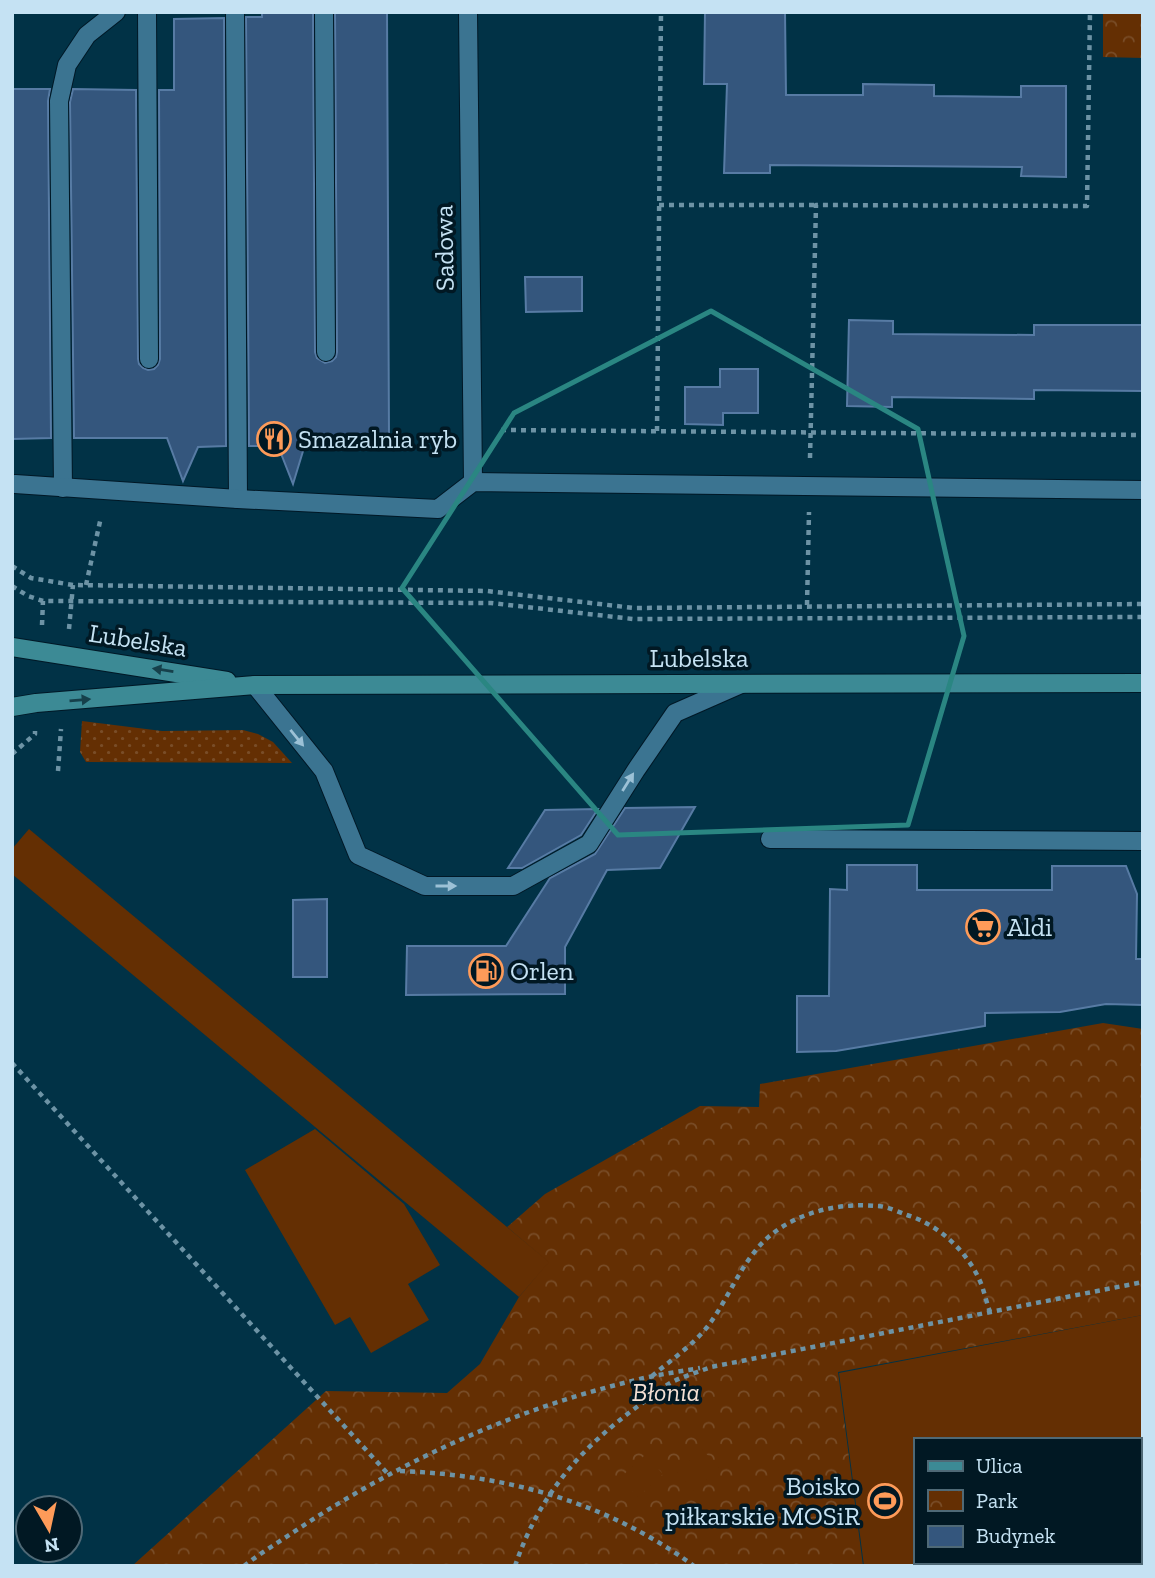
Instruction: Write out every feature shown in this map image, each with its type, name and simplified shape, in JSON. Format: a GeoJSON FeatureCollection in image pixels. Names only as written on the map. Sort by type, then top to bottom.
{"type":"FeatureCollection","features":[{"type":"Feature","properties":{"kind":"main road","name":"Lubelska"},"geometry":{"type":"LineString","coordinates":[[12,647],[254,685]]}},
{"type":"Feature","properties":{"kind":"main road","name":"Lubelska"},"geometry":{"type":"LineString","coordinates":[[12,707],[254,685],[1143,682]]}},
{"type":"Feature","properties":{"kind":"street"},"geometry":{"type":"LineString","coordinates":[[63,488],[59,101],[67,65],[87,35],[116,12]]}},
{"type":"Feature","properties":{"kind":"street"},"geometry":{"type":"LineString","coordinates":[[148,12],[149,359]]}},
{"type":"Feature","properties":{"kind":"street"},"geometry":{"type":"LineString","coordinates":[[236,12],[238,499]]}},
{"type":"Feature","properties":{"kind":"street"},"geometry":{"type":"LineString","coordinates":[[324,12],[326,352]]}},
{"type":"Feature","properties":{"kind":"street","name":"Sadowa"},"geometry":{"type":"LineString","coordinates":[[468,12],[473,482]]}},
{"type":"Feature","properties":{"kind":"street"},"geometry":{"type":"LineString","coordinates":[[15,484],[438,509],[473,482],[1143,490]]}},
{"type":"Feature","properties":{"kind":"street"},"geometry":{"type":"LineString","coordinates":[[254,685],[324,771],[358,855],[425,886],[513,886],[589,844],[675,713],[741,684]]}},
{"type":"Feature","properties":{"kind":"street"},"geometry":{"type":"LineString","coordinates":[[770,838],[1143,841]]}},
{"type":"Feature","properties":{"kind":"path"},"geometry":{"type":"LineString","coordinates":[[657,431],[661,12]]}},
{"type":"Feature","properties":{"kind":"path"},"geometry":{"type":"LineString","coordinates":[[659,205],[1087,206],[1090,12]]}},
{"type":"Feature","properties":{"kind":"path"},"geometry":{"type":"LineString","coordinates":[[807,606],[816,205]]}},
{"type":"Feature","properties":{"kind":"path"},"geometry":{"type":"LineString","coordinates":[[472,429],[1143,435]]}},
{"type":"Feature","properties":{"kind":"path"},"geometry":{"type":"LineString","coordinates":[[86,584],[107,491]]}},
{"type":"Feature","properties":{"kind":"path"},"geometry":{"type":"LineString","coordinates":[[12,566],[31,578],[73,585],[487,591],[635,608],[1143,604]]}},
{"type":"Feature","properties":{"kind":"path"},"geometry":{"type":"LineString","coordinates":[[12,586],[43,601],[491,603],[633,619],[1143,617]]}},
{"type":"Feature","properties":{"kind":"path"},"geometry":{"type":"LineString","coordinates":[[12,1063],[388,1475]]}},
{"type":"Feature","properties":{"kind":"path"},"geometry":{"type":"LineString","coordinates":[[652,1377],[706,1328],[758,1247],[782,1227],[810,1213],[841,1205],[879,1206],[916,1217],[945,1236],[966,1258],[982,1285],[990,1312]]}},
{"type":"Feature","properties":{"kind":"path"},"geometry":{"type":"LineString","coordinates":[[244,1566],[323,1512],[388,1475],[443,1448],[570,1397],[652,1377],[1143,1282]]}},
{"type":"Feature","properties":{"kind":"path"},"geometry":{"type":"LineString","coordinates":[[515,1566],[542,1504],[570,1467],[599,1436],[671,1383],[711,1367]]}},
{"type":"Feature","properties":{"kind":"path"},"geometry":{"type":"LineString","coordinates":[[397,1471],[439,1473],[509,1483],[550,1494],[636,1529],[695,1566]]}},
{"type":"Feature","properties":{"kind":"highlighted area"},"geometry":{"type":"Polygon","coordinates":[[[711,311],[918,429],[964,636],[908,825],[618,835],[402,588],[514,413],[711,311]]]}},
{"type":"Feature","properties":{"kind":"green space"},"geometry":{"type":"Polygon","coordinates":[[[1103,12],[1143,12],[1143,58],[1103,57],[1103,12]]]}},
{"type":"Feature","properties":{"kind":"green space"},"geometry":{"type":"Polygon","coordinates":[[[82,721],[162,731],[243,730],[273,742],[292,763],[86,762],[80,752],[82,721]]]}},
{"type":"Feature","properties":{"kind":"green space"},"geometry":{"type":"Polygon","coordinates":[[[29,829],[549,1262],[519,1297],[12,874],[12,849],[29,829]]]}},
{"type":"Feature","properties":{"kind":"green space","name":"Błonia"},"geometry":{"type":"Polygon","coordinates":[[[1103,1023],[1143,1029],[1143,1315],[838,1372],[863,1566],[132,1566],[326,1391],[447,1393],[480,1364],[519,1297],[548,1262],[507,1227],[545,1194],[700,1106],[759,1107],[760,1084],[1103,1023]]]}},
{"type":"Feature","properties":{"kind":"green space"},"geometry":{"type":"Polygon","coordinates":[[[315,1129],[404,1204],[440,1265],[408,1284],[429,1320],[371,1353],[350,1317],[335,1325],[245,1170],[315,1129]]]}},
{"type":"Feature","properties":{"kind":"green space","name":"Boisko piłkarskie MOSiR"},"geometry":{"type":"Polygon","coordinates":[[[1143,1315],[1143,1566],[864,1566],[839,1373],[1143,1315]]]}},
{"type":"Feature","properties":{"kind":"green space"},"geometry":{"type":"Polygon","coordinates":[[[702,1449],[719,1468],[694,1491],[677,1472],[702,1449]]]}},
{"type":"Feature","properties":{"kind":"green space"},"geometry":{"type":"Polygon","coordinates":[[[645,1455],[663,1474],[638,1497],[620,1478],[645,1455]]]}},
{"type":"Feature","properties":{"kind":"building"},"geometry":{"type":"Polygon","coordinates":[[[262,12],[313,12],[315,352],[317,358],[325,363],[332,361],[337,352],[335,12],[387,12],[389,437],[307,438],[293,484],[278,446],[249,446],[246,17],[262,17],[262,12]]]}},
{"type":"Feature","properties":{"kind":"building"},"geometry":{"type":"Polygon","coordinates":[[[705,12],[785,12],[786,95],[863,95],[863,84],[934,85],[934,96],[1021,97],[1021,86],[1066,86],[1066,177],[1021,176],[1022,167],[770,165],[770,173],[724,173],[727,84],[704,84],[705,12]]]}},
{"type":"Feature","properties":{"kind":"building"},"geometry":{"type":"Polygon","coordinates":[[[224,18],[226,446],[198,447],[183,481],[167,438],[74,438],[70,102],[73,89],[136,90],[138,359],[143,368],[154,369],[160,359],[159,90],[174,90],[174,19],[224,18]]]}},
{"type":"Feature","properties":{"kind":"building"},"geometry":{"type":"Polygon","coordinates":[[[12,89],[50,89],[51,438],[12,439],[12,89]]]}},
{"type":"Feature","properties":{"kind":"building"},"geometry":{"type":"Polygon","coordinates":[[[525,277],[582,277],[582,311],[526,312],[525,277]]]}},
{"type":"Feature","properties":{"kind":"building"},"geometry":{"type":"Polygon","coordinates":[[[849,320],[893,321],[893,334],[1034,335],[1034,325],[1143,325],[1143,391],[1034,390],[1034,399],[892,397],[892,407],[847,406],[849,320]]]}},
{"type":"Feature","properties":{"kind":"building"},"geometry":{"type":"Polygon","coordinates":[[[720,369],[758,369],[758,413],[723,413],[723,425],[685,424],[685,387],[720,387],[720,369]]]}},
{"type":"Feature","properties":{"kind":"building"},"geometry":{"type":"Polygon","coordinates":[[[695,807],[660,868],[607,870],[565,947],[565,994],[406,995],[407,946],[506,946],[550,878],[595,854],[625,808],[695,807]]]}},
{"type":"Feature","properties":{"kind":"building"},"geometry":{"type":"Polygon","coordinates":[[[598,809],[581,835],[522,868],[508,868],[545,810],[598,809]]]}},
{"type":"Feature","properties":{"kind":"building","name":"Aldi"},"geometry":{"type":"Polygon","coordinates":[[[847,865],[917,865],[917,890],[1052,890],[1052,866],[1126,866],[1137,894],[1136,959],[1143,959],[1143,1005],[1106,1004],[1060,1012],[985,1013],[985,1026],[836,1051],[797,1052],[797,996],[829,996],[830,889],[847,890],[847,865]]]}},
{"type":"Feature","properties":{"kind":"building"},"geometry":{"type":"Polygon","coordinates":[[[327,899],[327,977],[293,977],[293,900],[327,899]]]}},
{"type":"Feature","properties":{"kind":"place","name":"Smazalnia ryb"},"geometry":{"type":"Point","coordinates":[274,439]}},
{"type":"Feature","properties":{"kind":"place","name":"Aldi"},"geometry":{"type":"Point","coordinates":[983,927]}},
{"type":"Feature","properties":{"kind":"place","name":"Orlen"},"geometry":{"type":"Point","coordinates":[486,971]}},
{"type":"Feature","properties":{"kind":"place","name":"Boisko piłkarskie MOSiR"},"geometry":{"type":"Point","coordinates":[885,1501]}}]}
